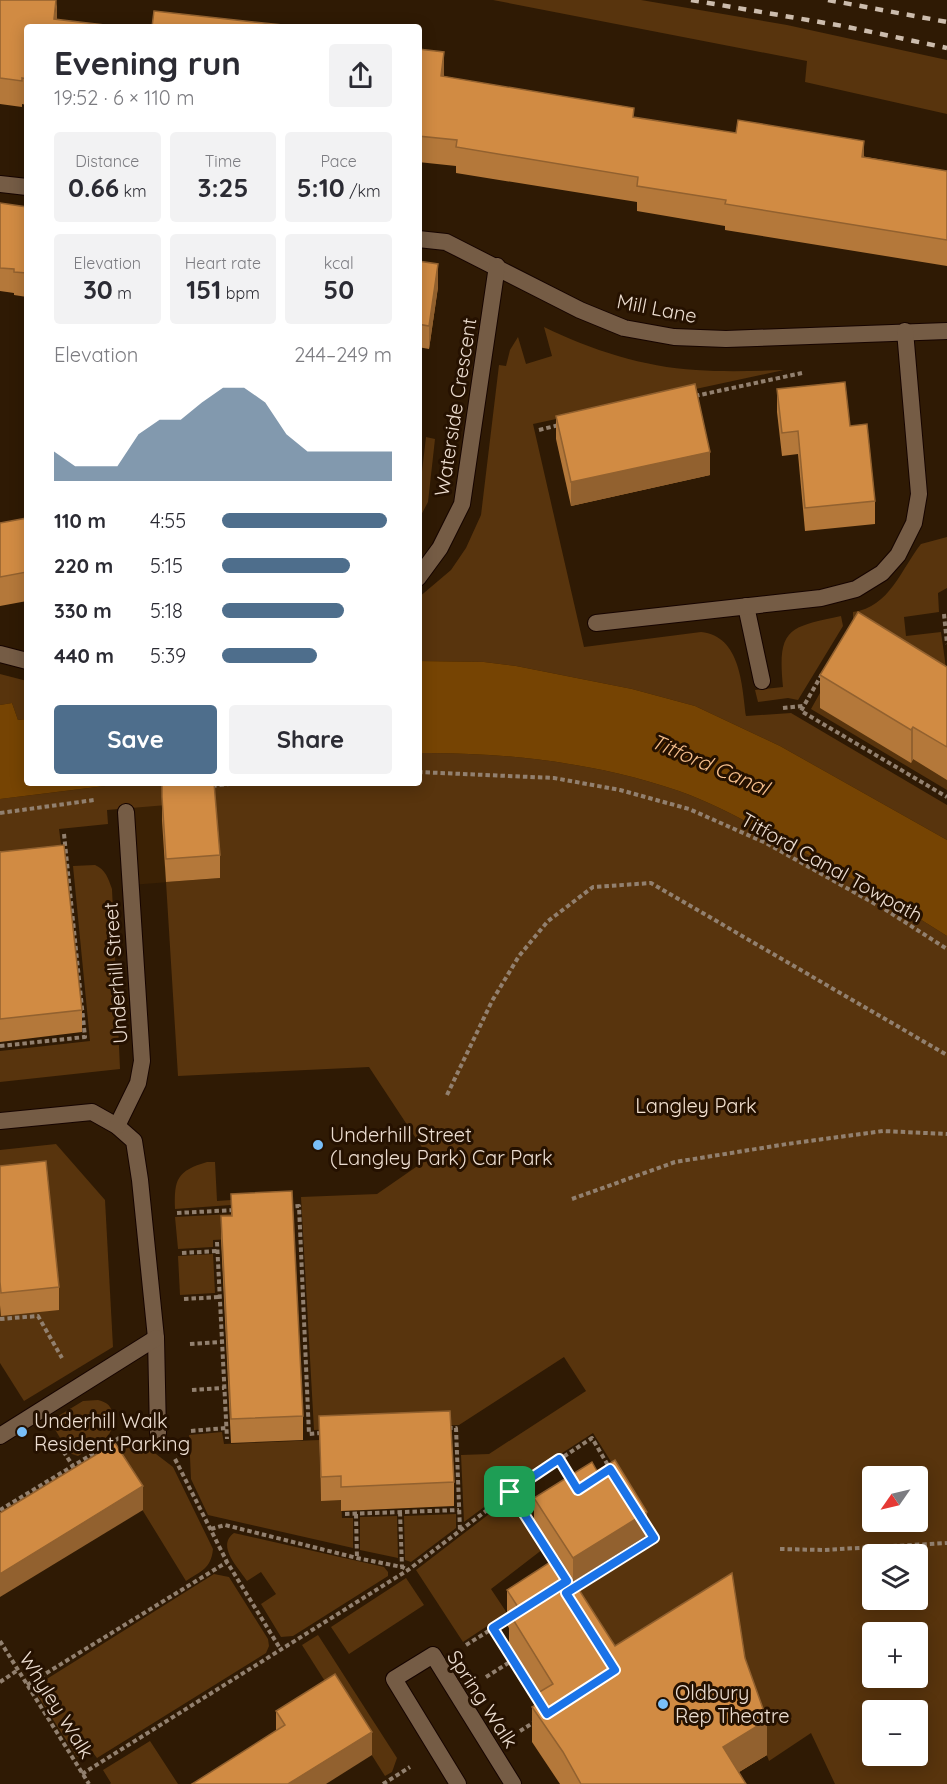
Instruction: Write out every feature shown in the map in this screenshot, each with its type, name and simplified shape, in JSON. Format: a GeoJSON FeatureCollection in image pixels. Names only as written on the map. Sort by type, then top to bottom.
{"type":"FeatureCollection","features":[{"type":"Feature","properties":{"kind":"street"},"geometry":{"type":"LineString","coordinates":[[0,184],[24,187]]}},
{"type":"Feature","properties":{"kind":"street","name":"Mill Lane"},"geometry":{"type":"LineString","coordinates":[[422,239],[446,242],[580,310],[624,328],[674,337],[726,339],[947,331]]}},
{"type":"Feature","properties":{"kind":"street","name":"Waterside Crescent"},"geometry":{"type":"LineString","coordinates":[[422,573],[440,548],[462,504],[497,266]]}},
{"type":"Feature","properties":{"kind":"street"},"geometry":{"type":"LineString","coordinates":[[596,623],[820,598],[856,589],[882,573],[898,555],[914,523],[919,494],[905,331]]}},
{"type":"Feature","properties":{"kind":"street"},"geometry":{"type":"LineString","coordinates":[[746,606],[762,681]]}},
{"type":"Feature","properties":{"kind":"street"},"geometry":{"type":"LineString","coordinates":[[0,654],[24,660]]}},
{"type":"Feature","properties":{"kind":"street","name":"Underhill Street"},"geometry":{"type":"LineString","coordinates":[[117,1126],[138,1083],[142,1061],[126,812]]}},
{"type":"Feature","properties":{"kind":"street"},"geometry":{"type":"LineString","coordinates":[[0,1122],[92,1112],[117,1126],[134,1141],[156,1338],[158,1433]]}},
{"type":"Feature","properties":{"kind":"street"},"geometry":{"type":"LineString","coordinates":[[0,1436],[156,1338]]}},
{"type":"Feature","properties":{"kind":"street","name":"Spring Walk"},"geometry":{"type":"LineString","coordinates":[[458,1784],[394,1679],[433,1655],[513,1784]]}},
{"type":"Feature","properties":{"kind":"path"},"geometry":{"type":"LineString","coordinates":[[686,398],[810,371]]}},
{"type":"Feature","properties":{"kind":"path"},"geometry":{"type":"LineString","coordinates":[[539,430],[561,425]]}},
{"type":"Feature","properties":{"kind":"path"},"geometry":{"type":"LineString","coordinates":[[944,614],[947,644]]}},
{"type":"Feature","properties":{"kind":"path"},"geometry":{"type":"LineString","coordinates":[[827,666],[801,711],[947,797]]}},
{"type":"Feature","properties":{"kind":"path","name":"Titford Canal Towpath"},"geometry":{"type":"LineString","coordinates":[[422,772],[554,778],[620,790],[689,809],[766,843],[886,910],[947,949]]}},
{"type":"Feature","properties":{"kind":"path"},"geometry":{"type":"LineString","coordinates":[[0,1046],[85,1037],[64,834]]}},
{"type":"Feature","properties":{"kind":"path"},"geometry":{"type":"LineString","coordinates":[[447,1095],[492,1001],[519,956],[548,921],[593,886],[651,884],[947,1055]]}},
{"type":"Feature","properties":{"kind":"path"},"geometry":{"type":"LineString","coordinates":[[573,1199],[675,1162],[883,1131],[947,1134]]}},
{"type":"Feature","properties":{"kind":"path"},"geometry":{"type":"LineString","coordinates":[[287,1207],[298,1206],[309,1434],[332,1433]]}},
{"type":"Feature","properties":{"kind":"path"},"geometry":{"type":"LineString","coordinates":[[169,1214],[242,1209]]}},
{"type":"Feature","properties":{"kind":"path"},"geometry":{"type":"LineString","coordinates":[[217,1242],[227,1439]]}},
{"type":"Feature","properties":{"kind":"path"},"geometry":{"type":"LineString","coordinates":[[172,1253],[217,1251]]}},
{"type":"Feature","properties":{"kind":"path"},"geometry":{"type":"LineString","coordinates":[[174,1300],[219,1297]]}},
{"type":"Feature","properties":{"kind":"path"},"geometry":{"type":"LineString","coordinates":[[0,1319],[38,1316],[78,1386]]}},
{"type":"Feature","properties":{"kind":"path"},"geometry":{"type":"LineString","coordinates":[[188,1345],[222,1342]]}},
{"type":"Feature","properties":{"kind":"path"},"geometry":{"type":"LineString","coordinates":[[190,1390],[224,1388]]}},
{"type":"Feature","properties":{"kind":"path"},"geometry":{"type":"LineString","coordinates":[[182,1432],[226,1428]]}},
{"type":"Feature","properties":{"kind":"path"},"geometry":{"type":"LineString","coordinates":[[445,1429],[456,1428],[460,1531]]}},
{"type":"Feature","properties":{"kind":"path"},"geometry":{"type":"LineString","coordinates":[[0,1510],[124,1434]]}},
{"type":"Feature","properties":{"kind":"path"},"geometry":{"type":"LineString","coordinates":[[82,1774],[408,1570],[510,1492],[592,1438],[610,1469],[602,1474]]}},
{"type":"Feature","properties":{"kind":"path"},"geometry":{"type":"LineString","coordinates":[[173,1454],[227,1562],[281,1650]]}},
{"type":"Feature","properties":{"kind":"path"},"geometry":{"type":"LineString","coordinates":[[559,1459],[573,1482]]}},
{"type":"Feature","properties":{"kind":"path"},"geometry":{"type":"LineString","coordinates":[[510,1492],[561,1572]]}},
{"type":"Feature","properties":{"kind":"path"},"geometry":{"type":"LineString","coordinates":[[345,1514],[459,1510]]}},
{"type":"Feature","properties":{"kind":"path"},"geometry":{"type":"LineString","coordinates":[[400,1512],[402,1567]]}},
{"type":"Feature","properties":{"kind":"path"},"geometry":{"type":"LineString","coordinates":[[356,1514],[357,1558]]}},
{"type":"Feature","properties":{"kind":"path"},"geometry":{"type":"LineString","coordinates":[[566,1593],[654,1538],[642,1517]]}},
{"type":"Feature","properties":{"kind":"path"},"geometry":{"type":"LineString","coordinates":[[210,1529],[225,1526],[408,1570]]}},
{"type":"Feature","properties":{"kind":"path"},"geometry":{"type":"LineString","coordinates":[[780,1549],[823,1550],[947,1543]]}},
{"type":"Feature","properties":{"kind":"path"},"geometry":{"type":"LineString","coordinates":[[27,1685],[227,1562]]}},
{"type":"Feature","properties":{"kind":"path"},"geometry":{"type":"LineString","coordinates":[[567,1581],[572,1589]]}},
{"type":"Feature","properties":{"kind":"path"},"geometry":{"type":"LineString","coordinates":[[459,1650],[519,1611]]}},
{"type":"Feature","properties":{"kind":"path"},"geometry":{"type":"LineString","coordinates":[[493,1628],[541,1705]]}},
{"type":"Feature","properties":{"kind":"path","name":"Whyley Walk"},"geometry":{"type":"LineString","coordinates":[[0,1641],[89,1784]]}},
{"type":"Feature","properties":{"kind":"path"},"geometry":{"type":"LineString","coordinates":[[480,1681],[513,1660]]}},
{"type":"Feature","properties":{"kind":"path"},"geometry":{"type":"LineString","coordinates":[[0,1682],[18,1670]]}},
{"type":"Feature","properties":{"kind":"path"},"geometry":{"type":"LineString","coordinates":[[514,1734],[539,1719]]}},
{"type":"Feature","properties":{"kind":"path"},"geometry":{"type":"LineString","coordinates":[[383,1784],[410,1767]]}},
{"type":"Feature","properties":{"kind":"shaded area"},"geometry":{"type":"Polygon","coordinates":[[[191,786],[211,786],[220,878],[131,885],[126,796],[191,786]]]}},
{"type":"Feature","properties":{"kind":"green space"},"geometry":{"type":"Polygon","coordinates":[[[493,0],[641,0],[787,25],[947,60],[947,114],[805,82],[807,61],[493,0]]]}},
{"type":"Feature","properties":{"kind":"green space"},"geometry":{"type":"Polygon","coordinates":[[[544,327],[599,350],[657,365],[707,371],[784,370],[533,424],[584,647],[701,632],[714,636],[732,652],[737,664],[746,716],[791,713],[947,805],[947,840],[780,746],[695,706],[632,689],[516,666],[484,662],[422,661],[422,595],[451,570],[466,548],[481,515],[499,365],[506,366],[510,350],[518,337],[526,364],[552,356],[544,327]]]}},
{"type":"Feature","properties":{"kind":"green space"},"geometry":{"type":"Polygon","coordinates":[[[426,437],[435,439],[428,502],[422,513],[422,471],[426,437]]]}},
{"type":"Feature","properties":{"kind":"green space"},"geometry":{"type":"Polygon","coordinates":[[[947,537],[947,588],[938,593],[939,612],[904,617],[906,636],[941,632],[947,675],[853,622],[853,612],[866,609],[886,595],[921,544],[947,537]]]}},
{"type":"Feature","properties":{"kind":"green space"},"geometry":{"type":"Polygon","coordinates":[[[841,616],[843,626],[798,700],[788,698],[758,702],[755,690],[783,687],[782,653],[790,634],[809,623],[841,616]]]}},
{"type":"Feature","properties":{"kind":"green space"},"geometry":{"type":"Polygon","coordinates":[[[852,636],[913,758],[947,755],[947,790],[811,709],[852,636]]]}},
{"type":"Feature","properties":{"kind":"green space"},"geometry":{"type":"Polygon","coordinates":[[[0,674],[24,680],[24,719],[18,720],[12,703],[0,705],[0,674]]]}},
{"type":"Feature","properties":{"kind":"green space","name":"Langley Park"},"geometry":{"type":"Polygon","coordinates":[[[422,753],[517,757],[584,766],[648,781],[691,795],[862,884],[947,936],[947,1784],[835,1784],[811,1733],[769,1761],[745,1693],[626,1674],[572,1594],[659,1538],[593,1433],[519,1481],[464,1522],[461,1455],[489,1454],[586,1391],[564,1357],[459,1425],[314,1430],[301,1197],[377,1194],[429,1158],[369,1067],[178,1076],[166,882],[220,878],[167,805],[107,810],[108,824],[59,829],[64,867],[0,874],[0,799],[105,786],[422,786],[422,753]]]}},
{"type":"Feature","properties":{"kind":"green space"},"geometry":{"type":"Polygon","coordinates":[[[95,865],[104,872],[112,889],[120,1069],[0,1082],[0,1051],[90,1041],[73,866],[95,865]]]}},
{"type":"Feature","properties":{"kind":"green space"},"geometry":{"type":"Polygon","coordinates":[[[56,1144],[105,1200],[113,1347],[24,1401],[0,1363],[0,1150],[56,1144]]]}},
{"type":"Feature","properties":{"kind":"green space"},"geometry":{"type":"Polygon","coordinates":[[[207,1162],[215,1162],[217,1201],[231,1200],[231,1205],[175,1209],[175,1190],[179,1178],[189,1169],[207,1162]]]}},
{"type":"Feature","properties":{"kind":"green space"},"geometry":{"type":"Polygon","coordinates":[[[231,1214],[232,1239],[213,1240],[213,1247],[178,1249],[175,1217],[231,1214]]]}},
{"type":"Feature","properties":{"kind":"green space"},"geometry":{"type":"Polygon","coordinates":[[[213,1254],[215,1293],[180,1295],[178,1256],[213,1254]]]}},
{"type":"Feature","properties":{"kind":"green space"},"geometry":{"type":"Polygon","coordinates":[[[98,1400],[107,1403],[111,1409],[113,1424],[111,1431],[103,1441],[78,1456],[69,1453],[50,1421],[83,1401],[98,1400]]]}},
{"type":"Feature","properties":{"kind":"green space"},"geometry":{"type":"Polygon","coordinates":[[[222,1432],[224,1444],[319,1440],[321,1500],[341,1500],[342,1518],[353,1518],[353,1548],[208,1515],[191,1479],[189,1435],[222,1432]]]}},
{"type":"Feature","properties":{"kind":"green space"},"geometry":{"type":"Polygon","coordinates":[[[122,1446],[139,1447],[156,1454],[173,1467],[213,1549],[208,1565],[186,1581],[108,1454],[122,1446]]]}},
{"type":"Feature","properties":{"kind":"green space"},"geometry":{"type":"Polygon","coordinates":[[[510,1498],[543,1549],[491,1589],[507,1613],[463,1642],[416,1570],[510,1498]]]}},
{"type":"Feature","properties":{"kind":"green space"},"geometry":{"type":"Polygon","coordinates":[[[456,1514],[456,1528],[411,1562],[405,1560],[404,1516],[456,1514]]]}},
{"type":"Feature","properties":{"kind":"green space"},"geometry":{"type":"Polygon","coordinates":[[[397,1516],[398,1558],[360,1550],[360,1517],[397,1516]]]}},
{"type":"Feature","properties":{"kind":"green space"},"geometry":{"type":"Polygon","coordinates":[[[234,1533],[384,1567],[388,1576],[293,1636],[281,1637],[261,1604],[276,1594],[261,1572],[247,1581],[230,1557],[227,1544],[234,1533]]]}},
{"type":"Feature","properties":{"kind":"green space"},"geometry":{"type":"Polygon","coordinates":[[[214,1574],[229,1577],[268,1639],[269,1646],[266,1653],[97,1758],[90,1749],[77,1757],[38,1696],[42,1682],[214,1574]]]}},
{"type":"Feature","properties":{"kind":"green space"},"geometry":{"type":"Polygon","coordinates":[[[406,1578],[424,1605],[349,1654],[331,1627],[406,1578]]]}},
{"type":"Feature","properties":{"kind":"green space"},"geometry":{"type":"Polygon","coordinates":[[[318,1635],[397,1758],[392,1772],[385,1776],[302,1645],[318,1635]]]}},
{"type":"Feature","properties":{"kind":"green space"},"geometry":{"type":"Polygon","coordinates":[[[150,1741],[178,1784],[110,1784],[103,1770],[150,1741]]]}},
{"type":"Feature","properties":{"kind":"water","name":"Titford Canal"},"geometry":{"type":"Polygon","coordinates":[[[422,661],[484,662],[516,666],[632,689],[695,706],[780,746],[947,840],[947,936],[818,860],[703,800],[679,791],[584,766],[517,757],[422,753],[422,661]]]}},
{"type":"Feature","properties":{"kind":"water"},"geometry":{"type":"Polygon","coordinates":[[[12,703],[18,720],[24,719],[24,786],[105,786],[0,799],[0,705],[12,703]]]}},
{"type":"Feature","properties":{"kind":"building"},"geometry":{"type":"Polygon","coordinates":[[[0,0],[56,0],[54,19],[96,24],[24,24],[24,78],[22,78],[22,81],[0,78],[0,0]]]}},
{"type":"Feature","properties":{"kind":"building"},"geometry":{"type":"Polygon","coordinates":[[[154,11],[273,24],[152,24],[154,11]]]}},
{"type":"Feature","properties":{"kind":"building"},"geometry":{"type":"Polygon","coordinates":[[[422,49],[444,52],[441,76],[634,108],[633,117],[736,133],[738,120],[864,141],[862,157],[947,171],[947,240],[725,204],[726,200],[637,186],[638,177],[456,147],[457,140],[422,136],[422,49]]]}},
{"type":"Feature","properties":{"kind":"building"},"geometry":{"type":"Polygon","coordinates":[[[0,203],[24,207],[24,273],[0,268],[0,203]]]}},
{"type":"Feature","properties":{"kind":"building"},"geometry":{"type":"Polygon","coordinates":[[[422,262],[438,264],[429,326],[422,325],[422,262]]]}},
{"type":"Feature","properties":{"kind":"building"},"geometry":{"type":"Polygon","coordinates":[[[845,382],[850,426],[867,424],[875,501],[805,508],[798,431],[782,433],[777,389],[845,382]]]}},
{"type":"Feature","properties":{"kind":"building"},"geometry":{"type":"Polygon","coordinates":[[[695,384],[710,452],[571,482],[556,416],[695,384]]]}},
{"type":"Feature","properties":{"kind":"building"},"geometry":{"type":"Polygon","coordinates":[[[24,519],[24,573],[0,577],[0,523],[24,519]]]}},
{"type":"Feature","properties":{"kind":"building"},"geometry":{"type":"Polygon","coordinates":[[[858,612],[947,667],[947,747],[913,727],[911,730],[820,675],[858,612]]]}},
{"type":"Feature","properties":{"kind":"building"},"geometry":{"type":"Polygon","coordinates":[[[162,786],[214,786],[220,855],[166,859],[162,786]]]}},
{"type":"Feature","properties":{"kind":"building"},"geometry":{"type":"Polygon","coordinates":[[[64,845],[82,1010],[0,1019],[0,852],[64,845]]]}},
{"type":"Feature","properties":{"kind":"building"},"geometry":{"type":"Polygon","coordinates":[[[46,1161],[59,1287],[1,1293],[0,1166],[46,1161]]]}},
{"type":"Feature","properties":{"kind":"building"},"geometry":{"type":"Polygon","coordinates":[[[292,1191],[303,1416],[231,1419],[221,1216],[232,1216],[231,1194],[292,1191]]]}},
{"type":"Feature","properties":{"kind":"building"},"geometry":{"type":"Polygon","coordinates":[[[450,1411],[454,1482],[341,1487],[341,1476],[321,1477],[319,1416],[450,1411]]]}},
{"type":"Feature","properties":{"kind":"building"},"geometry":{"type":"Polygon","coordinates":[[[115,1443],[143,1486],[0,1574],[0,1513],[115,1443]]]}},
{"type":"Feature","properties":{"kind":"building"},"geometry":{"type":"Polygon","coordinates":[[[615,1460],[647,1512],[573,1558],[534,1498],[592,1462],[597,1471],[615,1460]]]}},
{"type":"Feature","properties":{"kind":"building"},"geometry":{"type":"Polygon","coordinates":[[[558,1557],[615,1646],[732,1573],[745,1658],[767,1720],[723,1747],[746,1784],[581,1784],[563,1752],[532,1707],[541,1702],[536,1694],[553,1684],[509,1613],[518,1607],[507,1590],[558,1557]]]}},
{"type":"Feature","properties":{"kind":"building"},"geometry":{"type":"Polygon","coordinates":[[[335,1674],[372,1732],[288,1784],[192,1784],[285,1725],[276,1711],[335,1674]]]}},
{"type":"Feature","properties":{"kind":"railway"},"geometry":{"type":"LineString","coordinates":[[691,0],[843,26],[947,48]]}},
{"type":"Feature","properties":{"kind":"railway"},"geometry":{"type":"LineString","coordinates":[[828,0],[947,22]]}},
{"type":"Feature","properties":{"kind":"place","name":"Underhill Street (Langley Park) Car Park"},"geometry":{"type":"Point","coordinates":[318,1145]}},
{"type":"Feature","properties":{"kind":"place","name":"Underhill Walk Resident Parking"},"geometry":{"type":"Point","coordinates":[22,1432]}},
{"type":"Feature","properties":{"kind":"place","name":"Oldbury Rep Theatre"},"geometry":{"type":"Point","coordinates":[663,1704]}},
{"type":"Feature","properties":{"kind":"route"},"geometry":{"type":"LineString","coordinates":[[559,1459],[578,1490],[610,1469],[654,1538],[566,1593],[615,1670],[547,1714],[493,1628],[567,1581],[510,1492],[559,1459]]}}]}
